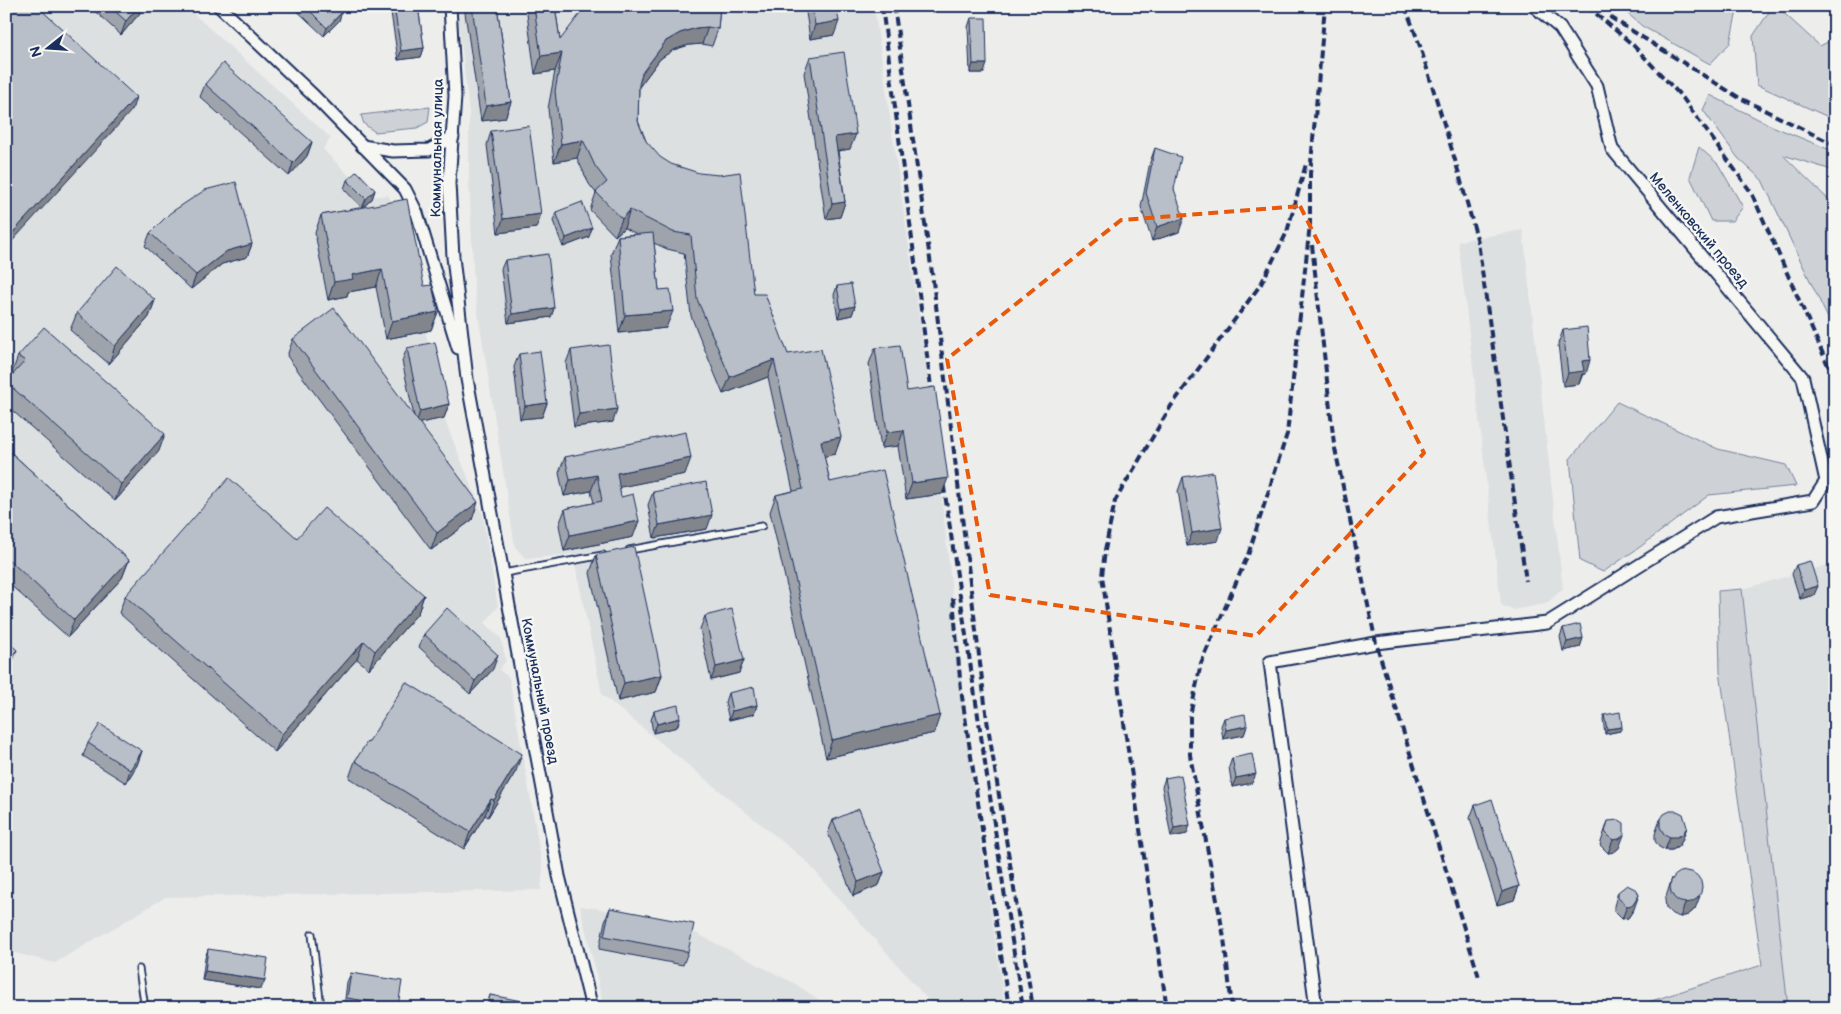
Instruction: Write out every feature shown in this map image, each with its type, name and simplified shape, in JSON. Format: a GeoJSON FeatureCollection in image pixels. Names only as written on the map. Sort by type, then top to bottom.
{"type":"FeatureCollection","features":[{"type":"Feature","properties":{"kind":"street"},"geometry":{"type":"LineString","coordinates":[[219,6],[314,96],[404,189],[417,212],[467,379]]}},
{"type":"Feature","properties":{"kind":"street","name":"Коммунальная улица"},"geometry":{"type":"LineString","coordinates":[[450,6],[455,96],[449,183],[453,257],[467,379]]}},
{"type":"Feature","properties":{"kind":"street","name":"Меленковский проезд"},"geometry":{"type":"LineString","coordinates":[[1316,1008],[1270,662],[1376,643],[1547,623],[1716,517],[1813,501],[1826,481],[1803,378],[1612,149],[1597,86],[1560,28],[1534,6]]}},
{"type":"Feature","properties":{"kind":"street"},"geometry":{"type":"LineString","coordinates":[[362,146],[393,151],[429,150],[453,137]]}},
{"type":"Feature","properties":{"kind":"street","name":"Коммунальный проезд"},"geometry":{"type":"LineString","coordinates":[[467,379],[504,573],[513,634],[560,876],[592,1008]]}},
{"type":"Feature","properties":{"kind":"lane"},"geometry":{"type":"LineString","coordinates":[[619,552],[762,526]]}},
{"type":"Feature","properties":{"kind":"lane"},"geometry":{"type":"LineString","coordinates":[[504,573],[609,554]]}},
{"type":"Feature","properties":{"kind":"lane"},"geometry":{"type":"LineString","coordinates":[[312,934],[321,1008]]}},
{"type":"Feature","properties":{"kind":"lane"},"geometry":{"type":"LineString","coordinates":[[139,969],[145,1008]]}},
{"type":"Feature","properties":{"kind":"highlighted area"},"geometry":{"type":"Polygon","coordinates":[[[1300,206],[1424,453],[1256,636],[990,595],[947,359],[1121,220],[1300,206]]]}},
{"type":"Feature","properties":{"kind":"shaded area"},"geometry":{"type":"Polygon","coordinates":[[[6,6],[185,6],[331,138],[323,149],[370,197],[388,195],[401,216],[444,418],[482,512],[498,607],[485,623],[501,638],[506,661],[499,670],[509,677],[543,869],[541,890],[166,897],[55,963],[6,951],[6,6]]]}},
{"type":"Feature","properties":{"kind":"shaded area"},"geometry":{"type":"Polygon","coordinates":[[[457,6],[874,6],[931,399],[975,802],[1005,1008],[935,1008],[806,861],[602,695],[573,554],[526,559],[515,547],[474,288],[469,179],[469,113],[457,6]]]}},
{"type":"Feature","properties":{"kind":"shaded area"},"geometry":{"type":"Polygon","coordinates":[[[1619,6],[1738,6],[1730,43],[1710,64],[1642,26],[1619,6]]]}},
{"type":"Feature","properties":{"kind":"shaded area"},"geometry":{"type":"Polygon","coordinates":[[[1773,6],[1776,6],[1820,46],[1835,38],[1835,120],[1757,85],[1753,36],[1773,6]]]}},
{"type":"Feature","properties":{"kind":"shaded area"},"geometry":{"type":"Polygon","coordinates":[[[1710,95],[1772,126],[1835,152],[1835,171],[1783,155],[1835,206],[1835,333],[1762,180],[1738,158],[1703,110],[1710,95]]]}},
{"type":"Feature","properties":{"kind":"shaded area"},"geometry":{"type":"Polygon","coordinates":[[[430,107],[428,122],[417,128],[375,132],[364,124],[361,115],[430,107]]]}},
{"type":"Feature","properties":{"kind":"shaded area"},"geometry":{"type":"Polygon","coordinates":[[[1699,147],[1718,164],[1743,207],[1732,221],[1711,221],[1690,177],[1699,147]]]}},
{"type":"Feature","properties":{"kind":"shaded area"},"geometry":{"type":"Polygon","coordinates":[[[1523,230],[1563,589],[1546,604],[1513,610],[1501,605],[1458,241],[1523,230]]]}},
{"type":"Feature","properties":{"kind":"shaded area"},"geometry":{"type":"Polygon","coordinates":[[[1617,402],[1718,449],[1786,465],[1796,486],[1709,495],[1640,547],[1603,572],[1580,561],[1570,459],[1617,402]]]}},
{"type":"Feature","properties":{"kind":"shaded area"},"geometry":{"type":"Polygon","coordinates":[[[1835,563],[1835,1008],[1788,1008],[1742,589],[1835,563]]]}},
{"type":"Feature","properties":{"kind":"shaded area"},"geometry":{"type":"Polygon","coordinates":[[[1742,589],[1788,1008],[1630,1008],[1762,965],[1720,672],[1718,591],[1742,589]]]}},
{"type":"Feature","properties":{"kind":"shaded area"},"geometry":{"type":"Polygon","coordinates":[[[580,906],[640,915],[690,930],[794,983],[831,1008],[604,1008],[580,906]]]}},
{"type":"Feature","properties":{"kind":"building"},"geometry":{"type":"Polygon","coordinates":[[[6,6],[37,6],[136,97],[6,240],[6,6]]]}},
{"type":"Feature","properties":{"kind":"building"},"geometry":{"type":"Polygon","coordinates":[[[109,6],[139,6],[126,21],[109,6]]]}},
{"type":"Feature","properties":{"kind":"building"},"geometry":{"type":"Polygon","coordinates":[[[305,6],[336,6],[342,12],[327,28],[305,6]]]}},
{"type":"Feature","properties":{"kind":"building"},"geometry":{"type":"Polygon","coordinates":[[[394,6],[418,6],[424,48],[401,51],[394,6]]]}},
{"type":"Feature","properties":{"kind":"building"},"geometry":{"type":"Polygon","coordinates":[[[472,6],[497,6],[511,102],[486,106],[472,6]]]}},
{"type":"Feature","properties":{"kind":"building"},"geometry":{"type":"Polygon","coordinates":[[[534,6],[555,6],[560,40],[586,6],[720,6],[718,29],[708,27],[696,28],[680,33],[666,41],[642,73],[639,85],[638,121],[646,141],[660,157],[671,164],[699,173],[719,175],[740,172],[754,294],[765,294],[788,354],[821,349],[841,437],[821,441],[830,482],[883,470],[940,715],[832,740],[776,495],[803,489],[774,360],[730,377],[697,299],[691,235],[673,232],[630,210],[622,219],[596,192],[607,182],[595,166],[583,140],[561,144],[555,91],[562,53],[541,56],[534,6]]]}},
{"type":"Feature","properties":{"kind":"building"},"geometry":{"type":"Polygon","coordinates":[[[812,6],[836,6],[839,21],[815,25],[812,6]]]}},
{"type":"Feature","properties":{"kind":"building"},"geometry":{"type":"Polygon","coordinates":[[[971,18],[986,18],[987,64],[973,64],[971,18]]]}},
{"type":"Feature","properties":{"kind":"building"},"geometry":{"type":"Polygon","coordinates":[[[844,52],[856,134],[835,137],[845,202],[832,204],[810,57],[844,52]]]}},
{"type":"Feature","properties":{"kind":"building"},"geometry":{"type":"Polygon","coordinates":[[[223,63],[312,142],[293,163],[205,84],[223,63]]]}},
{"type":"Feature","properties":{"kind":"building"},"geometry":{"type":"Polygon","coordinates":[[[529,126],[541,214],[503,219],[491,131],[529,126]]]}},
{"type":"Feature","properties":{"kind":"building"},"geometry":{"type":"Polygon","coordinates":[[[1155,148],[1181,157],[1174,189],[1184,218],[1157,227],[1146,193],[1155,148]]]}},
{"type":"Feature","properties":{"kind":"building"},"geometry":{"type":"Polygon","coordinates":[[[357,171],[375,190],[366,199],[347,180],[357,171]]]}},
{"type":"Feature","properties":{"kind":"building"},"geometry":{"type":"Polygon","coordinates":[[[236,182],[252,244],[227,251],[196,275],[150,233],[170,213],[205,190],[236,182]]]}},
{"type":"Feature","properties":{"kind":"building"},"geometry":{"type":"Polygon","coordinates":[[[407,199],[424,286],[432,285],[438,312],[392,321],[382,269],[352,275],[353,279],[334,282],[321,215],[407,199]]]}},
{"type":"Feature","properties":{"kind":"building"},"geometry":{"type":"Polygon","coordinates":[[[582,202],[592,228],[566,238],[556,212],[582,202]]]}},
{"type":"Feature","properties":{"kind":"building"},"geometry":{"type":"Polygon","coordinates":[[[653,233],[659,290],[670,289],[673,311],[625,315],[618,236],[653,233]]]}},
{"type":"Feature","properties":{"kind":"building"},"geometry":{"type":"Polygon","coordinates":[[[548,254],[554,308],[512,314],[505,260],[548,254]]]}},
{"type":"Feature","properties":{"kind":"building"},"geometry":{"type":"Polygon","coordinates":[[[117,266],[155,300],[115,346],[77,313],[117,266]]]}},
{"type":"Feature","properties":{"kind":"building"},"geometry":{"type":"Polygon","coordinates":[[[851,284],[855,306],[841,309],[837,286],[851,284]]]}},
{"type":"Feature","properties":{"kind":"building"},"geometry":{"type":"Polygon","coordinates":[[[334,308],[478,502],[437,533],[293,339],[334,308]]]}},
{"type":"Feature","properties":{"kind":"building"},"geometry":{"type":"Polygon","coordinates":[[[44,327],[165,434],[121,484],[6,382],[25,361],[18,356],[44,327]]]}},
{"type":"Feature","properties":{"kind":"building"},"geometry":{"type":"Polygon","coordinates":[[[1587,327],[1590,360],[1582,361],[1584,371],[1568,373],[1563,330],[1587,327]]]}},
{"type":"Feature","properties":{"kind":"building"},"geometry":{"type":"Polygon","coordinates":[[[435,342],[449,404],[420,411],[407,348],[435,342]]]}},
{"type":"Feature","properties":{"kind":"building"},"geometry":{"type":"Polygon","coordinates":[[[609,345],[617,409],[579,414],[571,350],[609,345]]]}},
{"type":"Feature","properties":{"kind":"building"},"geometry":{"type":"Polygon","coordinates":[[[900,345],[907,391],[935,387],[948,478],[912,483],[904,430],[887,432],[875,348],[900,345]]]}},
{"type":"Feature","properties":{"kind":"building"},"geometry":{"type":"Polygon","coordinates":[[[540,351],[547,403],[525,406],[519,354],[540,351]]]}},
{"type":"Feature","properties":{"kind":"building"},"geometry":{"type":"Polygon","coordinates":[[[686,432],[691,458],[617,473],[621,497],[633,494],[639,521],[570,535],[565,509],[602,501],[597,475],[570,480],[565,457],[686,432]]]}},
{"type":"Feature","properties":{"kind":"building"},"geometry":{"type":"Polygon","coordinates":[[[6,448],[129,560],[74,620],[6,557],[6,448]]]}},
{"type":"Feature","properties":{"kind":"building"},"geometry":{"type":"Polygon","coordinates":[[[1213,472],[1222,528],[1192,533],[1183,477],[1213,472]]]}},
{"type":"Feature","properties":{"kind":"building"},"geometry":{"type":"Polygon","coordinates":[[[229,478],[297,538],[324,508],[424,595],[375,651],[364,641],[282,734],[125,596],[229,478]]]}},
{"type":"Feature","properties":{"kind":"building"},"geometry":{"type":"Polygon","coordinates":[[[706,482],[712,515],[659,525],[653,492],[706,482]]]}},
{"type":"Feature","properties":{"kind":"building"},"geometry":{"type":"Polygon","coordinates":[[[634,547],[662,675],[624,683],[596,555],[634,547]]]}},
{"type":"Feature","properties":{"kind":"building"},"geometry":{"type":"Polygon","coordinates":[[[1810,561],[1818,586],[1804,590],[1796,565],[1810,561]]]}},
{"type":"Feature","properties":{"kind":"building"},"geometry":{"type":"Polygon","coordinates":[[[447,608],[498,655],[475,681],[424,634],[447,608]]]}},
{"type":"Feature","properties":{"kind":"building"},"geometry":{"type":"Polygon","coordinates":[[[732,609],[744,660],[716,667],[705,616],[732,609]]]}},
{"type":"Feature","properties":{"kind":"building"},"geometry":{"type":"Polygon","coordinates":[[[1580,624],[1583,638],[1567,642],[1563,628],[1580,624]]]}},
{"type":"Feature","properties":{"kind":"building"},"geometry":{"type":"Polygon","coordinates":[[[6,640],[17,650],[6,661],[6,640]]]}},
{"type":"Feature","properties":{"kind":"building"},"geometry":{"type":"Polygon","coordinates":[[[406,682],[522,754],[494,800],[491,799],[470,832],[355,761],[406,682]]]}},
{"type":"Feature","properties":{"kind":"building"},"geometry":{"type":"Polygon","coordinates":[[[754,687],[757,705],[732,711],[728,693],[754,687]]]}},
{"type":"Feature","properties":{"kind":"building"},"geometry":{"type":"Polygon","coordinates":[[[678,705],[680,718],[657,724],[654,711],[678,705]]]}},
{"type":"Feature","properties":{"kind":"building"},"geometry":{"type":"Polygon","coordinates":[[[1620,712],[1622,727],[1607,729],[1604,715],[1620,712]]]}},
{"type":"Feature","properties":{"kind":"building"},"geometry":{"type":"Polygon","coordinates":[[[1245,714],[1247,726],[1226,730],[1224,718],[1245,714]]]}},
{"type":"Feature","properties":{"kind":"building"},"geometry":{"type":"Polygon","coordinates":[[[100,724],[142,751],[130,770],[88,743],[100,724]]]}},
{"type":"Feature","properties":{"kind":"building"},"geometry":{"type":"Polygon","coordinates":[[[1252,754],[1256,774],[1236,778],[1232,758],[1252,754]]]}},
{"type":"Feature","properties":{"kind":"building"},"geometry":{"type":"Polygon","coordinates":[[[1181,775],[1190,825],[1174,828],[1165,778],[1181,775]]]}},
{"type":"Feature","properties":{"kind":"building"},"geometry":{"type":"Polygon","coordinates":[[[1492,799],[1519,886],[1502,892],[1475,805],[1492,799]]]}},
{"type":"Feature","properties":{"kind":"building"},"geometry":{"type":"Polygon","coordinates":[[[859,809],[884,872],[858,882],[833,820],[859,809]]]}},
{"type":"Feature","properties":{"kind":"building"},"geometry":{"type":"Polygon","coordinates":[[[1670,811],[1677,811],[1683,814],[1687,827],[1683,834],[1677,837],[1670,837],[1664,834],[1660,827],[1660,820],[1664,814],[1670,811]]]}},
{"type":"Feature","properties":{"kind":"building"},"geometry":{"type":"Polygon","coordinates":[[[1619,820],[1624,823],[1624,835],[1619,839],[1613,840],[1605,832],[1608,821],[1619,820]]]}},
{"type":"Feature","properties":{"kind":"building"},"geometry":{"type":"Polygon","coordinates":[[[1686,871],[1692,872],[1697,876],[1701,881],[1701,893],[1697,898],[1692,902],[1686,903],[1680,902],[1675,898],[1671,893],[1670,887],[1671,881],[1675,876],[1680,872],[1686,871]]]}},
{"type":"Feature","properties":{"kind":"building"},"geometry":{"type":"Polygon","coordinates":[[[1627,885],[1637,890],[1639,895],[1633,905],[1627,906],[1618,898],[1618,892],[1627,885]]]}},
{"type":"Feature","properties":{"kind":"building"},"geometry":{"type":"Polygon","coordinates":[[[610,908],[694,924],[688,952],[604,936],[610,908]]]}},
{"type":"Feature","properties":{"kind":"building"},"geometry":{"type":"Polygon","coordinates":[[[208,949],[268,958],[265,980],[205,971],[208,949]]]}},
{"type":"Feature","properties":{"kind":"building"},"geometry":{"type":"Polygon","coordinates":[[[351,973],[402,981],[398,1006],[347,998],[351,973]]]}},
{"type":"Feature","properties":{"kind":"building"},"geometry":{"type":"Polygon","coordinates":[[[490,995],[549,1006],[549,1008],[487,1008],[490,995]]]}},
{"type":"Feature","properties":{"kind":"railway"},"geometry":{"type":"LineString","coordinates":[[882,6],[933,402]]}},
{"type":"Feature","properties":{"kind":"railway"},"geometry":{"type":"LineString","coordinates":[[894,6],[932,273],[987,720],[1033,1008]]}},
{"type":"Feature","properties":{"kind":"railway"},"geometry":{"type":"LineString","coordinates":[[1232,1008],[1224,938],[1190,755],[1190,716],[1201,663],[1248,555],[1287,434],[1310,224],[1310,174],[1325,6]]}},
{"type":"Feature","properties":{"kind":"railway"},"geometry":{"type":"LineString","coordinates":[[1405,6],[1420,46],[1478,242],[1526,581]]}},
{"type":"Feature","properties":{"kind":"railway"},"geometry":{"type":"LineString","coordinates":[[1587,6],[1633,45],[1682,97],[1751,192],[1835,381]]}},
{"type":"Feature","properties":{"kind":"railway"},"geometry":{"type":"LineString","coordinates":[[1610,17],[1738,97],[1835,145]]}},
{"type":"Feature","properties":{"kind":"railway"},"geometry":{"type":"LineString","coordinates":[[1166,1002],[1102,576],[1105,550],[1115,501],[1171,406],[1261,284],[1287,232],[1306,164]]}},
{"type":"Feature","properties":{"kind":"railway"},"geometry":{"type":"LineString","coordinates":[[1312,245],[1334,444],[1376,643],[1479,977]]}},
{"type":"Feature","properties":{"kind":"railway"},"geometry":{"type":"LineString","coordinates":[[942,474],[1023,1008]]}},
{"type":"Feature","properties":{"kind":"railway"},"geometry":{"type":"LineString","coordinates":[[953,598],[961,690],[1009,1008]]}}]}
